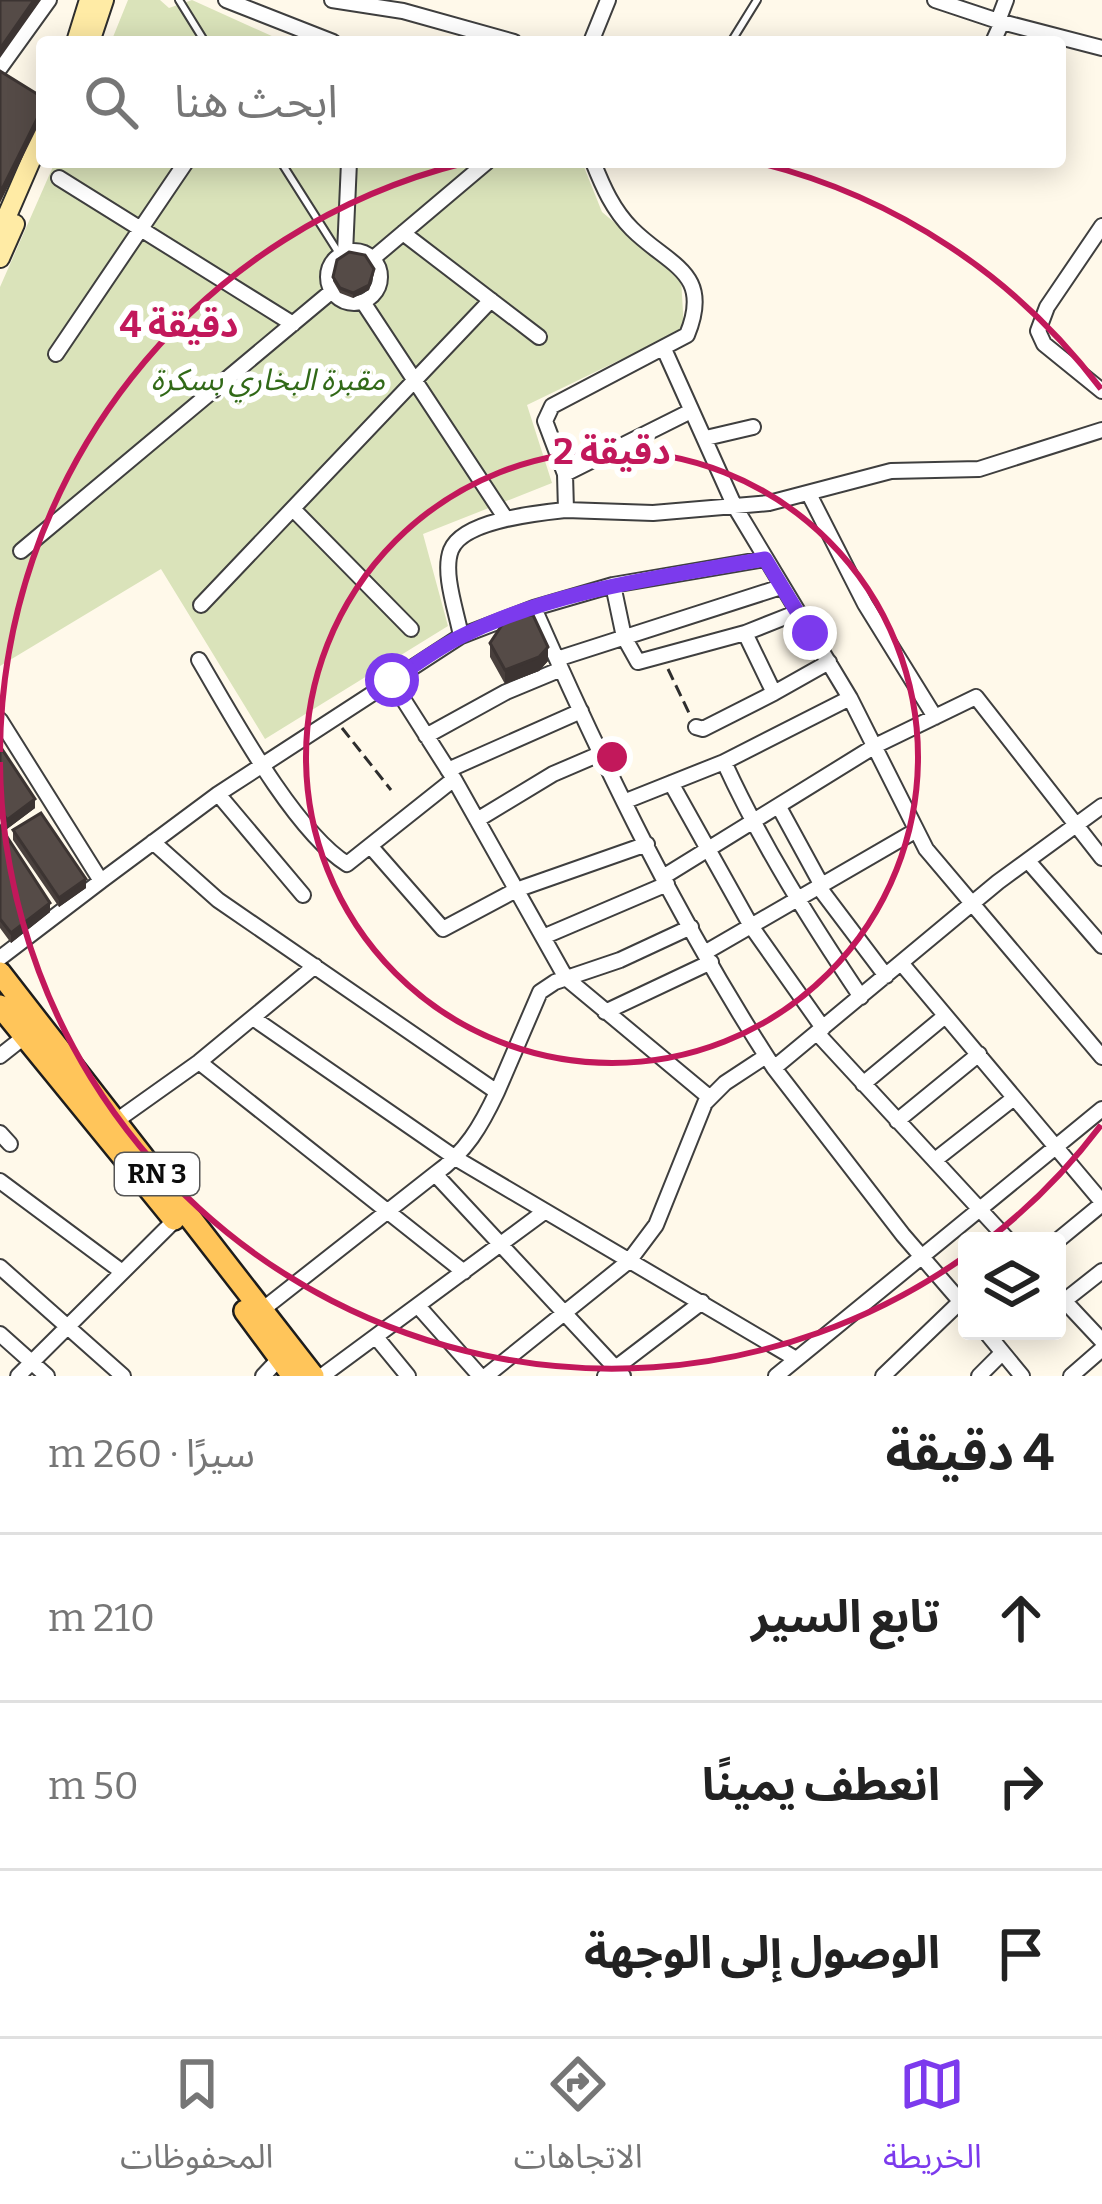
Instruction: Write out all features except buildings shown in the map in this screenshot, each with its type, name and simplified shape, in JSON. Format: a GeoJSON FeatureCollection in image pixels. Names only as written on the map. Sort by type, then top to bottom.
{"type":"FeatureCollection","features":[{"type":"Feature","properties":{"kind":"main road"},"geometry":{"type":"LineString","coordinates":[[78,36],[89,0]]}},
{"type":"Feature","properties":{"kind":"main road"},"geometry":{"type":"LineString","coordinates":[[92,36],[104,0]]}},
{"type":"Feature","properties":{"kind":"main road"},"geometry":{"type":"LineString","coordinates":[[0,232],[36,149]]}},
{"type":"Feature","properties":{"kind":"main road"},"geometry":{"type":"LineString","coordinates":[[0,258],[39,168]]}},
{"type":"Feature","properties":{"kind":"main road","name":"RN 3"},"geometry":{"type":"LineString","coordinates":[[0,973],[313,1376]]}},
{"type":"Feature","properties":{"kind":"main road","name":"RN 3"},"geometry":{"type":"LineString","coordinates":[[0,1006],[175,1220],[287,1367]]}},
{"type":"Feature","properties":{"kind":"street"},"geometry":{"type":"LineString","coordinates":[[14,80],[0,70],[50,0]]}},
{"type":"Feature","properties":{"kind":"street"},"geometry":{"type":"LineString","coordinates":[[226,0],[318,36]]}},
{"type":"Feature","properties":{"kind":"street"},"geometry":{"type":"LineString","coordinates":[[332,0],[405,5],[496,36]]}},
{"type":"Feature","properties":{"kind":"street"},"geometry":{"type":"LineString","coordinates":[[935,0],[1055,36]]}},
{"type":"Feature","properties":{"kind":"street"},"geometry":{"type":"LineString","coordinates":[[995,36],[1006,0]]}},
{"type":"Feature","properties":{"kind":"street"},"geometry":{"type":"LineString","coordinates":[[593,36],[605,1]]}},
{"type":"Feature","properties":{"kind":"street"},"geometry":{"type":"LineString","coordinates":[[1066,39],[1102,48]]}},
{"type":"Feature","properties":{"kind":"street"},"geometry":{"type":"LineString","coordinates":[[56,354],[182,168]]}},
{"type":"Feature","properties":{"kind":"street"},"geometry":{"type":"LineString","coordinates":[[343,254],[349,168]]}},
{"type":"Feature","properties":{"kind":"street"},"geometry":{"type":"LineString","coordinates":[[371,260],[480,168]]}},
{"type":"Feature","properties":{"kind":"street"},"geometry":{"type":"LineString","coordinates":[[566,511],[565,474],[545,421],[552,406],[686,335],[696,300],[693,284],[683,270],[622,218],[596,168]]}},
{"type":"Feature","properties":{"kind":"street"},"geometry":{"type":"LineString","coordinates":[[58,178],[293,324]]}},
{"type":"Feature","properties":{"kind":"street"},"geometry":{"type":"LineString","coordinates":[[1102,226],[1047,308],[1038,331],[1044,344],[1102,391]]}},
{"type":"Feature","properties":{"kind":"street"},"geometry":{"type":"LineString","coordinates":[[403,233],[539,337]]}},
{"type":"Feature","properties":{"kind":"street"},"geometry":{"type":"LineString","coordinates":[[343,254],[371,260],[381,273],[379,291],[363,302],[352,302],[332,291],[325,273],[328,264],[343,254]]}},
{"type":"Feature","properties":{"kind":"street"},"geometry":{"type":"LineString","coordinates":[[21,551],[332,291]]}},
{"type":"Feature","properties":{"kind":"street"},"geometry":{"type":"LineString","coordinates":[[201,605],[491,300]]}},
{"type":"Feature","properties":{"kind":"street"},"geometry":{"type":"LineString","coordinates":[[363,302],[506,519]]}},
{"type":"Feature","properties":{"kind":"street"},"geometry":{"type":"LineString","coordinates":[[664,349],[734,507],[850,698],[915,831],[940,868],[1102,1057]]}},
{"type":"Feature","properties":{"kind":"street"},"geometry":{"type":"LineString","coordinates":[[565,474],[691,411]]}},
{"type":"Feature","properties":{"kind":"street"},"geometry":{"type":"LineString","coordinates":[[706,438],[754,427]]}},
{"type":"Feature","properties":{"kind":"street"},"geometry":{"type":"LineString","coordinates":[[461,636],[449,565],[451,549],[460,538],[506,519],[566,511],[653,513],[734,507],[809,494],[891,471],[980,470],[1102,430]]}},
{"type":"Feature","properties":{"kind":"street"},"geometry":{"type":"LineString","coordinates":[[809,494],[865,604],[935,717]]}},
{"type":"Feature","properties":{"kind":"street"},"geometry":{"type":"LineString","coordinates":[[293,509],[411,629]]}},
{"type":"Feature","properties":{"kind":"street"},"geometry":{"type":"LineString","coordinates":[[0,958],[218,794],[461,636],[614,585],[765,559]]}},
{"type":"Feature","properties":{"kind":"street"},"geometry":{"type":"LineString","coordinates":[[614,585],[624,638],[638,662],[745,633],[798,613]]}},
{"type":"Feature","properties":{"kind":"street"},"geometry":{"type":"LineString","coordinates":[[426,736],[558,665],[624,638],[781,587]]}},
{"type":"Feature","properties":{"kind":"street"},"geometry":{"type":"LineString","coordinates":[[534,608],[646,844],[770,1062],[958,1298]]}},
{"type":"Feature","properties":{"kind":"street"},"geometry":{"type":"LineString","coordinates":[[745,633],[774,693]]}},
{"type":"Feature","properties":{"kind":"street"},"geometry":{"type":"LineString","coordinates":[[199,660],[262,765],[343,863],[352,864],[372,848],[451,775],[581,711]]}},
{"type":"Feature","properties":{"kind":"street"},"geometry":{"type":"LineString","coordinates":[[696,727],[703,728],[829,662]]}},
{"type":"Feature","properties":{"kind":"street"},"geometry":{"type":"LineString","coordinates":[[392,680],[566,978],[709,1097]]}},
{"type":"Feature","properties":{"kind":"street"},"geometry":{"type":"LineString","coordinates":[[543,937],[665,880],[875,746],[979,697],[1102,858]]}},
{"type":"Feature","properties":{"kind":"street"},"geometry":{"type":"LineString","coordinates":[[626,801],[724,762],[850,698]]}},
{"type":"Feature","properties":{"kind":"street"},"geometry":{"type":"LineString","coordinates":[[0,720],[101,881]]}},
{"type":"Feature","properties":{"kind":"street"},"geometry":{"type":"LineString","coordinates":[[477,820],[553,773],[602,753]]}},
{"type":"Feature","properties":{"kind":"street"},"geometry":{"type":"LineString","coordinates":[[724,762],[796,899],[861,998]]}},
{"type":"Feature","properties":{"kind":"street"},"geometry":{"type":"LineString","coordinates":[[671,782],[751,926],[820,1031],[1001,1232]]}},
{"type":"Feature","properties":{"kind":"street"},"geometry":{"type":"LineString","coordinates":[[218,794],[302,895]]}},
{"type":"Feature","properties":{"kind":"street"},"geometry":{"type":"LineString","coordinates":[[38,816],[55,806]]}},
{"type":"Feature","properties":{"kind":"street"},"geometry":{"type":"LineString","coordinates":[[418,1306],[483,1376],[629,1262],[656,1225],[709,1097],[820,1031],[1102,806]]}},
{"type":"Feature","properties":{"kind":"street"},"geometry":{"type":"LineString","coordinates":[[779,807],[819,885],[886,976]]}},
{"type":"Feature","properties":{"kind":"street"},"geometry":{"type":"LineString","coordinates":[[605,1012],[709,957],[751,926],[915,831]]}},
{"type":"Feature","properties":{"kind":"street"},"geometry":{"type":"LineString","coordinates":[[153,842],[218,901],[497,1092]]}},
{"type":"Feature","properties":{"kind":"street"},"geometry":{"type":"LineString","coordinates":[[372,848],[443,929],[517,890],[646,844]]}},
{"type":"Feature","properties":{"kind":"street"},"geometry":{"type":"LineString","coordinates":[[1028,861],[1102,946]]}},
{"type":"Feature","properties":{"kind":"street"},"geometry":{"type":"LineString","coordinates":[[43,895],[56,915]]}},
{"type":"Feature","properties":{"kind":"street"},"geometry":{"type":"LineString","coordinates":[[262,1310],[457,1159],[479,1131],[540,992],[691,927]]}},
{"type":"Feature","properties":{"kind":"street"},"geometry":{"type":"LineString","coordinates":[[902,964],[1102,1203],[1066,1233]]}},
{"type":"Feature","properties":{"kind":"street"},"geometry":{"type":"LineString","coordinates":[[116,1121],[200,1062],[315,966]]}},
{"type":"Feature","properties":{"kind":"street"},"geometry":{"type":"LineString","coordinates":[[863,1084],[945,1016]]}},
{"type":"Feature","properties":{"kind":"street"},"geometry":{"type":"LineString","coordinates":[[253,1018],[457,1159],[796,1360]]}},
{"type":"Feature","properties":{"kind":"street"},"geometry":{"type":"LineString","coordinates":[[0,1056],[24,1037]]}},
{"type":"Feature","properties":{"kind":"street"},"geometry":{"type":"LineString","coordinates":[[897,1121],[979,1054]]}},
{"type":"Feature","properties":{"kind":"street"},"geometry":{"type":"LineString","coordinates":[[200,1062],[464,1272]]}},
{"type":"Feature","properties":{"kind":"street"},"geometry":{"type":"LineString","coordinates":[[935,1160],[1014,1097]]}},
{"type":"Feature","properties":{"kind":"street"},"geometry":{"type":"LineString","coordinates":[[776,1376],[1102,1109]]}},
{"type":"Feature","properties":{"kind":"street"},"geometry":{"type":"LineString","coordinates":[[435,1174],[615,1373],[702,1302]]}},
{"type":"Feature","properties":{"kind":"street"},"geometry":{"type":"LineString","coordinates":[[2,1186],[122,1271]]}},
{"type":"Feature","properties":{"kind":"street"},"geometry":{"type":"LineString","coordinates":[[322,1376],[544,1212]]}},
{"type":"Feature","properties":{"kind":"street"},"geometry":{"type":"LineString","coordinates":[[18,1376],[175,1220]]}},
{"type":"Feature","properties":{"kind":"street"},"geometry":{"type":"LineString","coordinates":[[0,1267],[123,1376]]}},
{"type":"Feature","properties":{"kind":"street"},"geometry":{"type":"LineString","coordinates":[[1066,1293],[1102,1270]]}},
{"type":"Feature","properties":{"kind":"street"},"geometry":{"type":"LineString","coordinates":[[1066,1304],[1102,1345],[1071,1376]]}},
{"type":"Feature","properties":{"kind":"street"},"geometry":{"type":"LineString","coordinates":[[883,1376],[958,1310]]}},
{"type":"Feature","properties":{"kind":"street"},"geometry":{"type":"LineString","coordinates":[[0,1334],[47,1376]]}},
{"type":"Feature","properties":{"kind":"street"},"geometry":{"type":"LineString","coordinates":[[376,1337],[408,1376]]}},
{"type":"Feature","properties":{"kind":"street"},"geometry":{"type":"LineString","coordinates":[[992,1340],[1022,1376]]}},
{"type":"Feature","properties":{"kind":"street"},"geometry":{"type":"LineString","coordinates":[[979,1376],[1002,1352]]}},
{"type":"Feature","properties":{"kind":"street"},"geometry":{"type":"LineString","coordinates":[[263,1376],[287,1367]]}},
{"type":"Feature","properties":{"kind":"lane"},"geometry":{"type":"LineString","coordinates":[[179,0],[201,36]]}},
{"type":"Feature","properties":{"kind":"lane"},"geometry":{"type":"LineString","coordinates":[[735,36],[757,0]]}},
{"type":"Feature","properties":{"kind":"lane"},"geometry":{"type":"LineString","coordinates":[[285,168],[343,254]]}},
{"type":"Feature","properties":{"kind":"path"},"geometry":{"type":"LineString","coordinates":[[662,656],[696,727]]}},
{"type":"Feature","properties":{"kind":"path"},"geometry":{"type":"LineString","coordinates":[[334,717],[391,790]]}},
{"type":"Feature","properties":{"kind":"green space"},"geometry":{"type":"Polygon","coordinates":[[[128,0],[160,0],[169,8],[192,0],[272,36],[113,36],[128,0]]]}},
{"type":"Feature","properties":{"kind":"green space","name":"مقبرة البخاري بسكرة"},"geometry":{"type":"Polygon","coordinates":[[[52,168],[584,168],[602,212],[681,278],[684,329],[527,405],[552,483],[423,534],[448,626],[265,739],[161,569],[0,666],[0,287],[52,168]]]}},
{"type":"Feature","properties":{"kind":"route"},"geometry":{"type":"LineString","coordinates":[[392,680],[461,636],[534,608],[614,585],[765,559],[810,633]]}}]}
